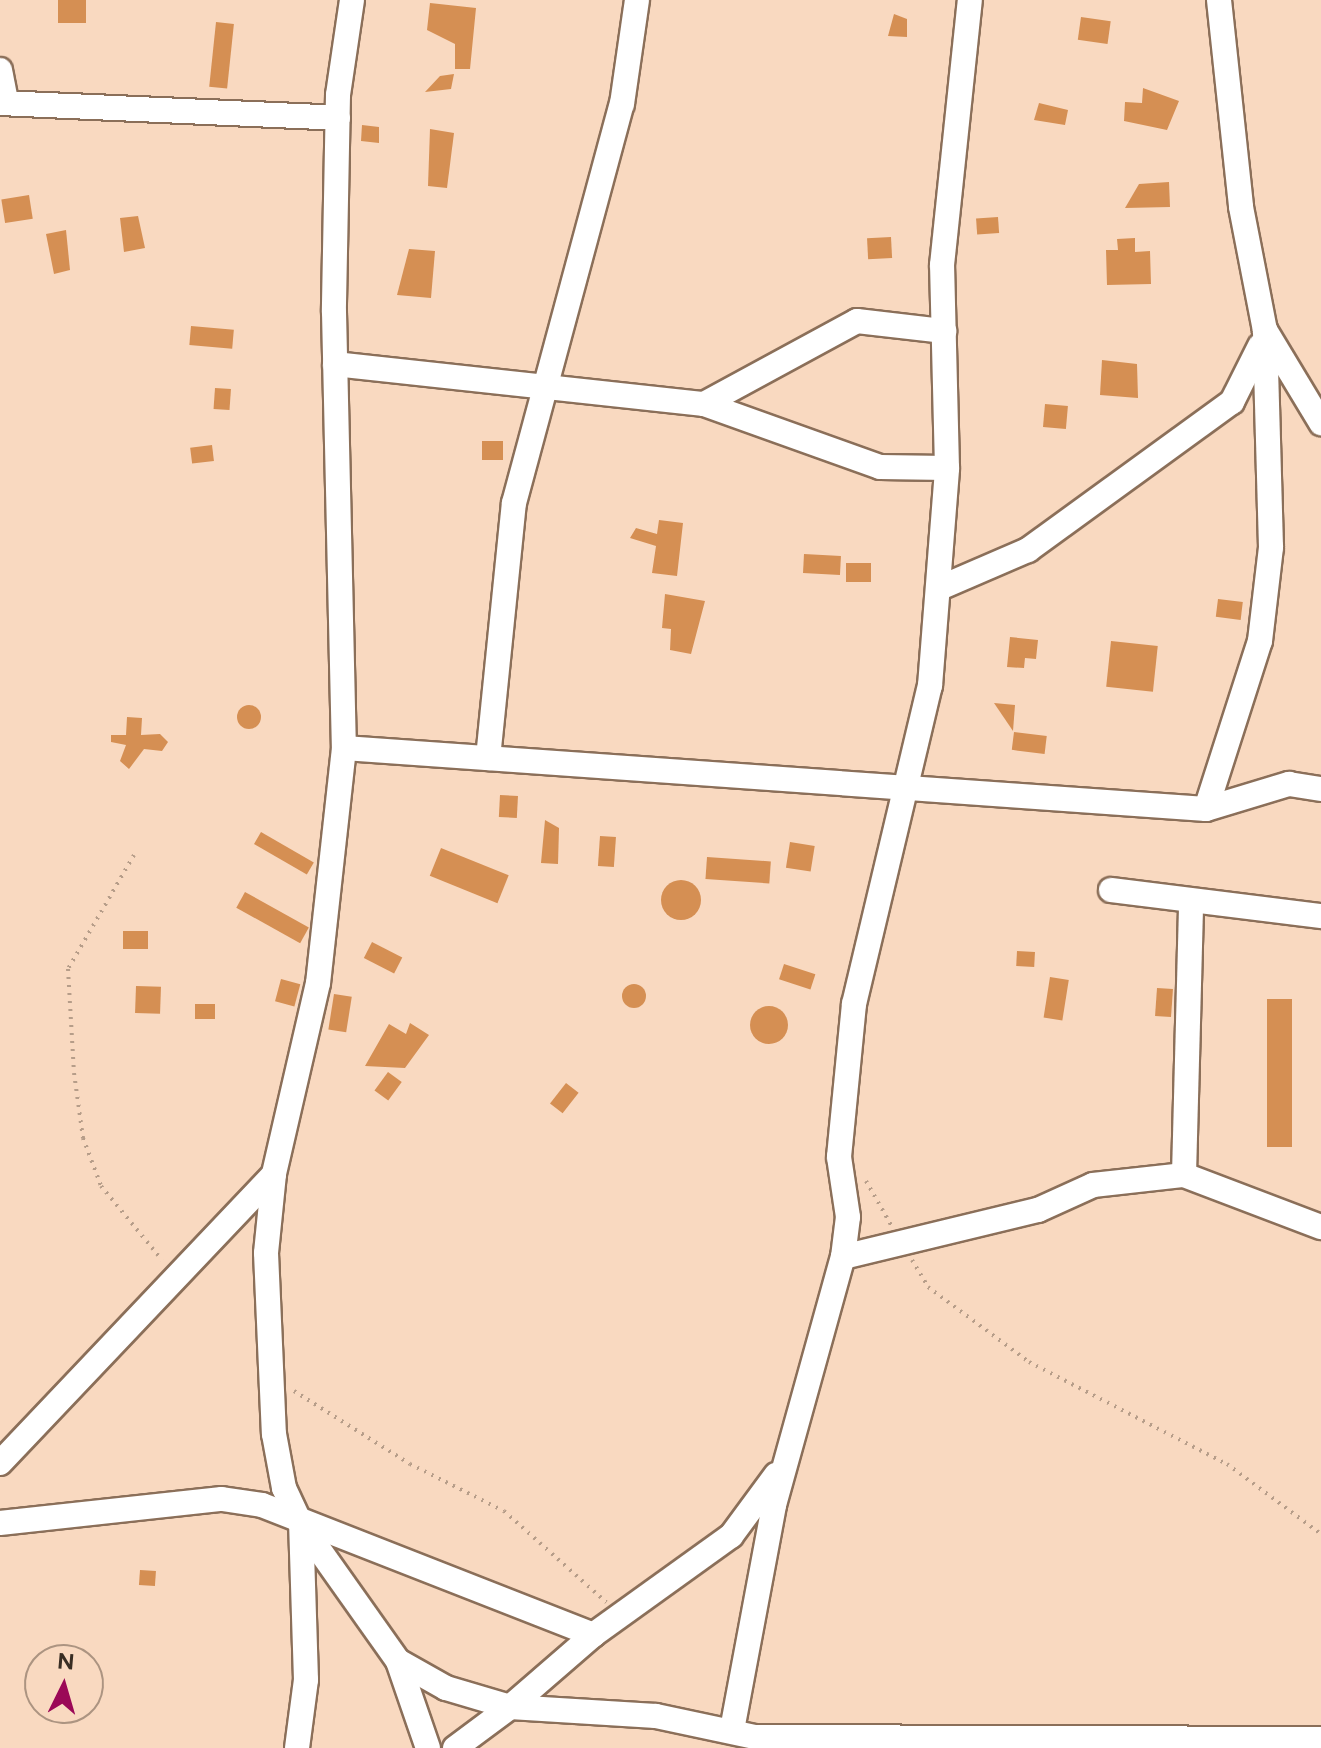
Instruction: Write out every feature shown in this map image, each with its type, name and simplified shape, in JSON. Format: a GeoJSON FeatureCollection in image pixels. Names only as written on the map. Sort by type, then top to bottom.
{"type":"FeatureCollection","features":[{"type":"Feature","properties":{"kind":"street"},"geometry":{"type":"LineString","coordinates":[[352,0],[338,118],[335,364],[344,748],[318,983],[274,1174],[266,1253],[272,1376],[284,1488],[301,1524],[398,1661],[425,1746]]}},
{"type":"Feature","properties":{"kind":"street"},"geometry":{"type":"LineString","coordinates":[[488,758],[514,503],[551,389],[622,104],[637,0]]}},
{"type":"Feature","properties":{"kind":"street"},"geometry":{"type":"LineString","coordinates":[[732,1730],[785,1463],[843,1257],[845,1072],[930,686],[942,587],[947,468],[942,265],[970,0]]}},
{"type":"Feature","properties":{"kind":"street"},"geometry":{"type":"LineString","coordinates":[[1206,809],[1260,641],[1275,506],[1265,330],[1241,207],[1219,0]]}},
{"type":"Feature","properties":{"kind":"street"},"geometry":{"type":"LineString","coordinates":[[0,70],[3,102],[338,118]]}},
{"type":"Feature","properties":{"kind":"street"},"geometry":{"type":"LineString","coordinates":[[704,404],[857,321],[944,331]]}},
{"type":"Feature","properties":{"kind":"street"},"geometry":{"type":"LineString","coordinates":[[1265,330],[1321,423]]}},
{"type":"Feature","properties":{"kind":"street"},"geometry":{"type":"LineString","coordinates":[[942,587],[1028,550],[1232,402],[1251,375],[1265,330]]}},
{"type":"Feature","properties":{"kind":"street"},"geometry":{"type":"LineString","coordinates":[[335,364],[704,404],[880,467],[947,468]]}},
{"type":"Feature","properties":{"kind":"street"},"geometry":{"type":"LineString","coordinates":[[344,748],[907,783],[1206,809],[1289,784],[1321,789]]}},
{"type":"Feature","properties":{"kind":"street"},"geometry":{"type":"LineString","coordinates":[[1111,890],[1191,904],[1321,916]]}},
{"type":"Feature","properties":{"kind":"street"},"geometry":{"type":"LineString","coordinates":[[1184,1175],[1191,904]]}},
{"type":"Feature","properties":{"kind":"street"},"geometry":{"type":"LineString","coordinates":[[0,1463],[274,1174]]}},
{"type":"Feature","properties":{"kind":"street"},"geometry":{"type":"LineString","coordinates":[[843,1257],[1038,1210],[1093,1185],[1184,1175],[1321,1227]]}},
{"type":"Feature","properties":{"kind":"street"},"geometry":{"type":"LineString","coordinates":[[455,1748],[510,1707],[593,1635],[731,1536],[785,1463]]}},
{"type":"Feature","properties":{"kind":"street"},"geometry":{"type":"LineString","coordinates":[[0,1523],[222,1499],[262,1505],[301,1524],[593,1635]]}},
{"type":"Feature","properties":{"kind":"street"},"geometry":{"type":"LineString","coordinates":[[297,1748],[306,1680],[301,1524]]}},
{"type":"Feature","properties":{"kind":"street"},"geometry":{"type":"LineString","coordinates":[[398,1661],[446,1688],[510,1707],[656,1716],[755,1737],[1321,1739]]}},
{"type":"Feature","properties":{"kind":"path"},"geometry":{"type":"LineString","coordinates":[[134,855],[68,969],[74,1073],[83,1138],[101,1186],[134,1234],[177,1275]]}},
{"type":"Feature","properties":{"kind":"path"},"geometry":{"type":"LineString","coordinates":[[862,1175],[928,1287],[1029,1362],[1227,1464],[1321,1534]]}},
{"type":"Feature","properties":{"kind":"path"},"geometry":{"type":"LineString","coordinates":[[272,1376],[410,1464],[504,1511],[621,1615]]}},
{"type":"Feature","properties":{"kind":"building"},"geometry":{"type":"Polygon","coordinates":[[[58,0],[86,0],[86,23],[58,23],[58,0]]]}},
{"type":"Feature","properties":{"kind":"building"},"geometry":{"type":"Polygon","coordinates":[[[430,3],[476,8],[470,69],[455,69],[455,44],[427,30],[430,3]]]}},
{"type":"Feature","properties":{"kind":"building"},"geometry":{"type":"Polygon","coordinates":[[[894,14],[907,19],[907,37],[888,36],[894,14]]]}},
{"type":"Feature","properties":{"kind":"building"},"geometry":{"type":"Polygon","coordinates":[[[1081,17],[1111,21],[1108,44],[1078,40],[1081,17]]]}},
{"type":"Feature","properties":{"kind":"building"},"geometry":{"type":"Polygon","coordinates":[[[216,22],[234,24],[227,89],[209,87],[216,22]]]}},
{"type":"Feature","properties":{"kind":"building"},"geometry":{"type":"Polygon","coordinates":[[[454,74],[451,89],[425,92],[440,76],[454,74]]]}},
{"type":"Feature","properties":{"kind":"building"},"geometry":{"type":"Polygon","coordinates":[[[1143,88],[1179,101],[1167,130],[1124,121],[1125,102],[1142,103],[1143,88]]]}},
{"type":"Feature","properties":{"kind":"building"},"geometry":{"type":"Polygon","coordinates":[[[1039,103],[1068,110],[1065,125],[1034,120],[1039,103]]]}},
{"type":"Feature","properties":{"kind":"building"},"geometry":{"type":"Polygon","coordinates":[[[362,125],[379,127],[379,143],[361,141],[362,125]]]}},
{"type":"Feature","properties":{"kind":"building"},"geometry":{"type":"Polygon","coordinates":[[[430,129],[454,133],[447,188],[428,186],[430,129]]]}},
{"type":"Feature","properties":{"kind":"building"},"geometry":{"type":"Polygon","coordinates":[[[1169,182],[1170,207],[1125,208],[1139,184],[1169,182]]]}},
{"type":"Feature","properties":{"kind":"building"},"geometry":{"type":"Polygon","coordinates":[[[29,195],[33,219],[5,223],[1,199],[29,195]]]}},
{"type":"Feature","properties":{"kind":"building"},"geometry":{"type":"Polygon","coordinates":[[[138,216],[145,248],[124,252],[120,218],[138,216]]]}},
{"type":"Feature","properties":{"kind":"building"},"geometry":{"type":"Polygon","coordinates":[[[998,217],[999,233],[977,234],[976,219],[998,217]]]}},
{"type":"Feature","properties":{"kind":"building"},"geometry":{"type":"Polygon","coordinates":[[[66,230],[70,270],[54,274],[46,234],[66,230]]]}},
{"type":"Feature","properties":{"kind":"building"},"geometry":{"type":"Polygon","coordinates":[[[891,237],[892,258],[868,259],[867,238],[891,237]]]}},
{"type":"Feature","properties":{"kind":"building"},"geometry":{"type":"Polygon","coordinates":[[[1135,238],[1135,252],[1150,251],[1151,284],[1107,285],[1106,250],[1118,250],[1117,239],[1135,238]]]}},
{"type":"Feature","properties":{"kind":"building"},"geometry":{"type":"Polygon","coordinates":[[[409,249],[435,251],[431,298],[397,295],[409,249]]]}},
{"type":"Feature","properties":{"kind":"building"},"geometry":{"type":"Polygon","coordinates":[[[191,326],[234,330],[232,349],[189,345],[191,326]]]}},
{"type":"Feature","properties":{"kind":"building"},"geometry":{"type":"Polygon","coordinates":[[[1102,360],[1137,364],[1138,398],[1100,395],[1102,360]]]}},
{"type":"Feature","properties":{"kind":"building"},"geometry":{"type":"Polygon","coordinates":[[[215,388],[231,389],[229,410],[214,409],[215,388]]]}},
{"type":"Feature","properties":{"kind":"building"},"geometry":{"type":"Polygon","coordinates":[[[1045,404],[1068,406],[1066,429],[1043,427],[1045,404]]]}},
{"type":"Feature","properties":{"kind":"building"},"geometry":{"type":"Polygon","coordinates":[[[482,441],[503,441],[503,460],[482,460],[482,441]]]}},
{"type":"Feature","properties":{"kind":"building"},"geometry":{"type":"Polygon","coordinates":[[[212,445],[214,461],[192,464],[190,448],[212,445]]]}},
{"type":"Feature","properties":{"kind":"building"},"geometry":{"type":"Polygon","coordinates":[[[659,520],[683,523],[677,576],[652,573],[656,546],[630,538],[636,528],[657,534],[659,520]]]}},
{"type":"Feature","properties":{"kind":"building"},"geometry":{"type":"Polygon","coordinates":[[[804,554],[841,556],[840,575],[803,573],[804,554]]]}},
{"type":"Feature","properties":{"kind":"building"},"geometry":{"type":"Polygon","coordinates":[[[846,563],[871,563],[871,582],[846,582],[846,563]]]}},
{"type":"Feature","properties":{"kind":"building"},"geometry":{"type":"Polygon","coordinates":[[[665,594],[705,601],[691,654],[670,650],[671,629],[662,628],[665,594]]]}},
{"type":"Feature","properties":{"kind":"building"},"geometry":{"type":"Polygon","coordinates":[[[1218,599],[1243,602],[1241,620],[1216,617],[1218,599]]]}},
{"type":"Feature","properties":{"kind":"building"},"geometry":{"type":"Polygon","coordinates":[[[1010,637],[1038,640],[1036,659],[1025,658],[1024,668],[1007,667],[1010,637]]]}},
{"type":"Feature","properties":{"kind":"building"},"geometry":{"type":"Polygon","coordinates":[[[1111,641],[1158,646],[1153,692],[1106,687],[1111,641]]]}},
{"type":"Feature","properties":{"kind":"building"},"geometry":{"type":"Polygon","coordinates":[[[994,703],[1015,705],[1013,731],[994,703]]]}},
{"type":"Feature","properties":{"kind":"building"},"geometry":{"type":"Polygon","coordinates":[[[249,705],[257,709],[261,717],[257,725],[249,729],[241,725],[237,717],[241,709],[249,705]]]}},
{"type":"Feature","properties":{"kind":"building"},"geometry":{"type":"Polygon","coordinates":[[[127,717],[142,718],[141,735],[160,734],[168,742],[162,751],[144,749],[129,769],[120,761],[126,745],[111,742],[111,735],[126,735],[127,717]]]}},
{"type":"Feature","properties":{"kind":"building"},"geometry":{"type":"Polygon","coordinates":[[[1014,732],[1047,736],[1045,754],[1012,750],[1014,732]]]}},
{"type":"Feature","properties":{"kind":"building"},"geometry":{"type":"Polygon","coordinates":[[[500,795],[518,796],[517,818],[499,817],[500,795]]]}},
{"type":"Feature","properties":{"kind":"building"},"geometry":{"type":"Polygon","coordinates":[[[545,820],[559,828],[558,864],[541,863],[545,820]]]}},
{"type":"Feature","properties":{"kind":"building"},"geometry":{"type":"Polygon","coordinates":[[[261,832],[314,862],[307,875],[254,844],[261,832]]]}},
{"type":"Feature","properties":{"kind":"building"},"geometry":{"type":"Polygon","coordinates":[[[600,836],[616,837],[614,867],[598,866],[600,836]]]}},
{"type":"Feature","properties":{"kind":"building"},"geometry":{"type":"Polygon","coordinates":[[[790,842],[815,846],[811,872],[786,868],[790,842]]]}},
{"type":"Feature","properties":{"kind":"building"},"geometry":{"type":"Polygon","coordinates":[[[441,848],[509,875],[497,903],[430,876],[441,848]]]}},
{"type":"Feature","properties":{"kind":"building"},"geometry":{"type":"Polygon","coordinates":[[[707,857],[771,861],[769,883],[705,879],[707,857]]]}},
{"type":"Feature","properties":{"kind":"building"},"geometry":{"type":"Polygon","coordinates":[[[681,880],[695,886],[701,900],[695,914],[681,920],[667,914],[661,900],[667,886],[681,880]]]}},
{"type":"Feature","properties":{"kind":"building"},"geometry":{"type":"Polygon","coordinates":[[[245,892],[309,927],[300,943],[236,908],[245,892]]]}},
{"type":"Feature","properties":{"kind":"building"},"geometry":{"type":"Polygon","coordinates":[[[123,931],[148,931],[148,949],[123,949],[123,931]]]}},
{"type":"Feature","properties":{"kind":"building"},"geometry":{"type":"Polygon","coordinates":[[[372,942],[402,957],[394,973],[364,958],[372,942]]]}},
{"type":"Feature","properties":{"kind":"building"},"geometry":{"type":"Polygon","coordinates":[[[1017,951],[1035,952],[1034,967],[1016,966],[1017,951]]]}},
{"type":"Feature","properties":{"kind":"building"},"geometry":{"type":"Polygon","coordinates":[[[784,964],[815,974],[810,989],[779,979],[784,964]]]}},
{"type":"Feature","properties":{"kind":"building"},"geometry":{"type":"Polygon","coordinates":[[[1050,977],[1069,980],[1062,1020],[1044,1017],[1050,977]]]}},
{"type":"Feature","properties":{"kind":"building"},"geometry":{"type":"Polygon","coordinates":[[[281,979],[300,984],[294,1006],[275,1001],[281,979]]]}},
{"type":"Feature","properties":{"kind":"building"},"geometry":{"type":"Polygon","coordinates":[[[634,984],[645,991],[646,996],[639,1007],[634,1008],[623,1001],[622,996],[629,985],[634,984]]]}},
{"type":"Feature","properties":{"kind":"building"},"geometry":{"type":"Polygon","coordinates":[[[136,986],[161,987],[160,1014],[135,1013],[136,986]]]}},
{"type":"Feature","properties":{"kind":"building"},"geometry":{"type":"Polygon","coordinates":[[[1157,988],[1173,989],[1171,1017],[1155,1016],[1157,988]]]}},
{"type":"Feature","properties":{"kind":"building"},"geometry":{"type":"Polygon","coordinates":[[[334,994],[352,997],[346,1032],[328,1030],[334,994]]]}},
{"type":"Feature","properties":{"kind":"building"},"geometry":{"type":"Polygon","coordinates":[[[1267,999],[1292,999],[1292,1147],[1267,1147],[1267,999]]]}},
{"type":"Feature","properties":{"kind":"building"},"geometry":{"type":"Polygon","coordinates":[[[195,1004],[215,1004],[215,1019],[195,1019],[195,1004]]]}},
{"type":"Feature","properties":{"kind":"building"},"geometry":{"type":"Polygon","coordinates":[[[769,1006],[782,1012],[788,1025],[782,1038],[769,1044],[756,1038],[750,1025],[756,1012],[769,1006]]]}},
{"type":"Feature","properties":{"kind":"building"},"geometry":{"type":"Polygon","coordinates":[[[410,1023],[429,1035],[405,1068],[365,1066],[389,1024],[406,1034],[410,1023]]]}},
{"type":"Feature","properties":{"kind":"building"},"geometry":{"type":"Polygon","coordinates":[[[388,1072],[402,1082],[388,1101],[374,1091],[388,1072]]]}},
{"type":"Feature","properties":{"kind":"building"},"geometry":{"type":"Polygon","coordinates":[[[566,1083],[579,1093],[563,1113],[550,1103],[566,1083]]]}},
{"type":"Feature","properties":{"kind":"building"},"geometry":{"type":"Polygon","coordinates":[[[140,1570],[156,1571],[155,1586],[139,1585],[140,1570]]]}}]}
